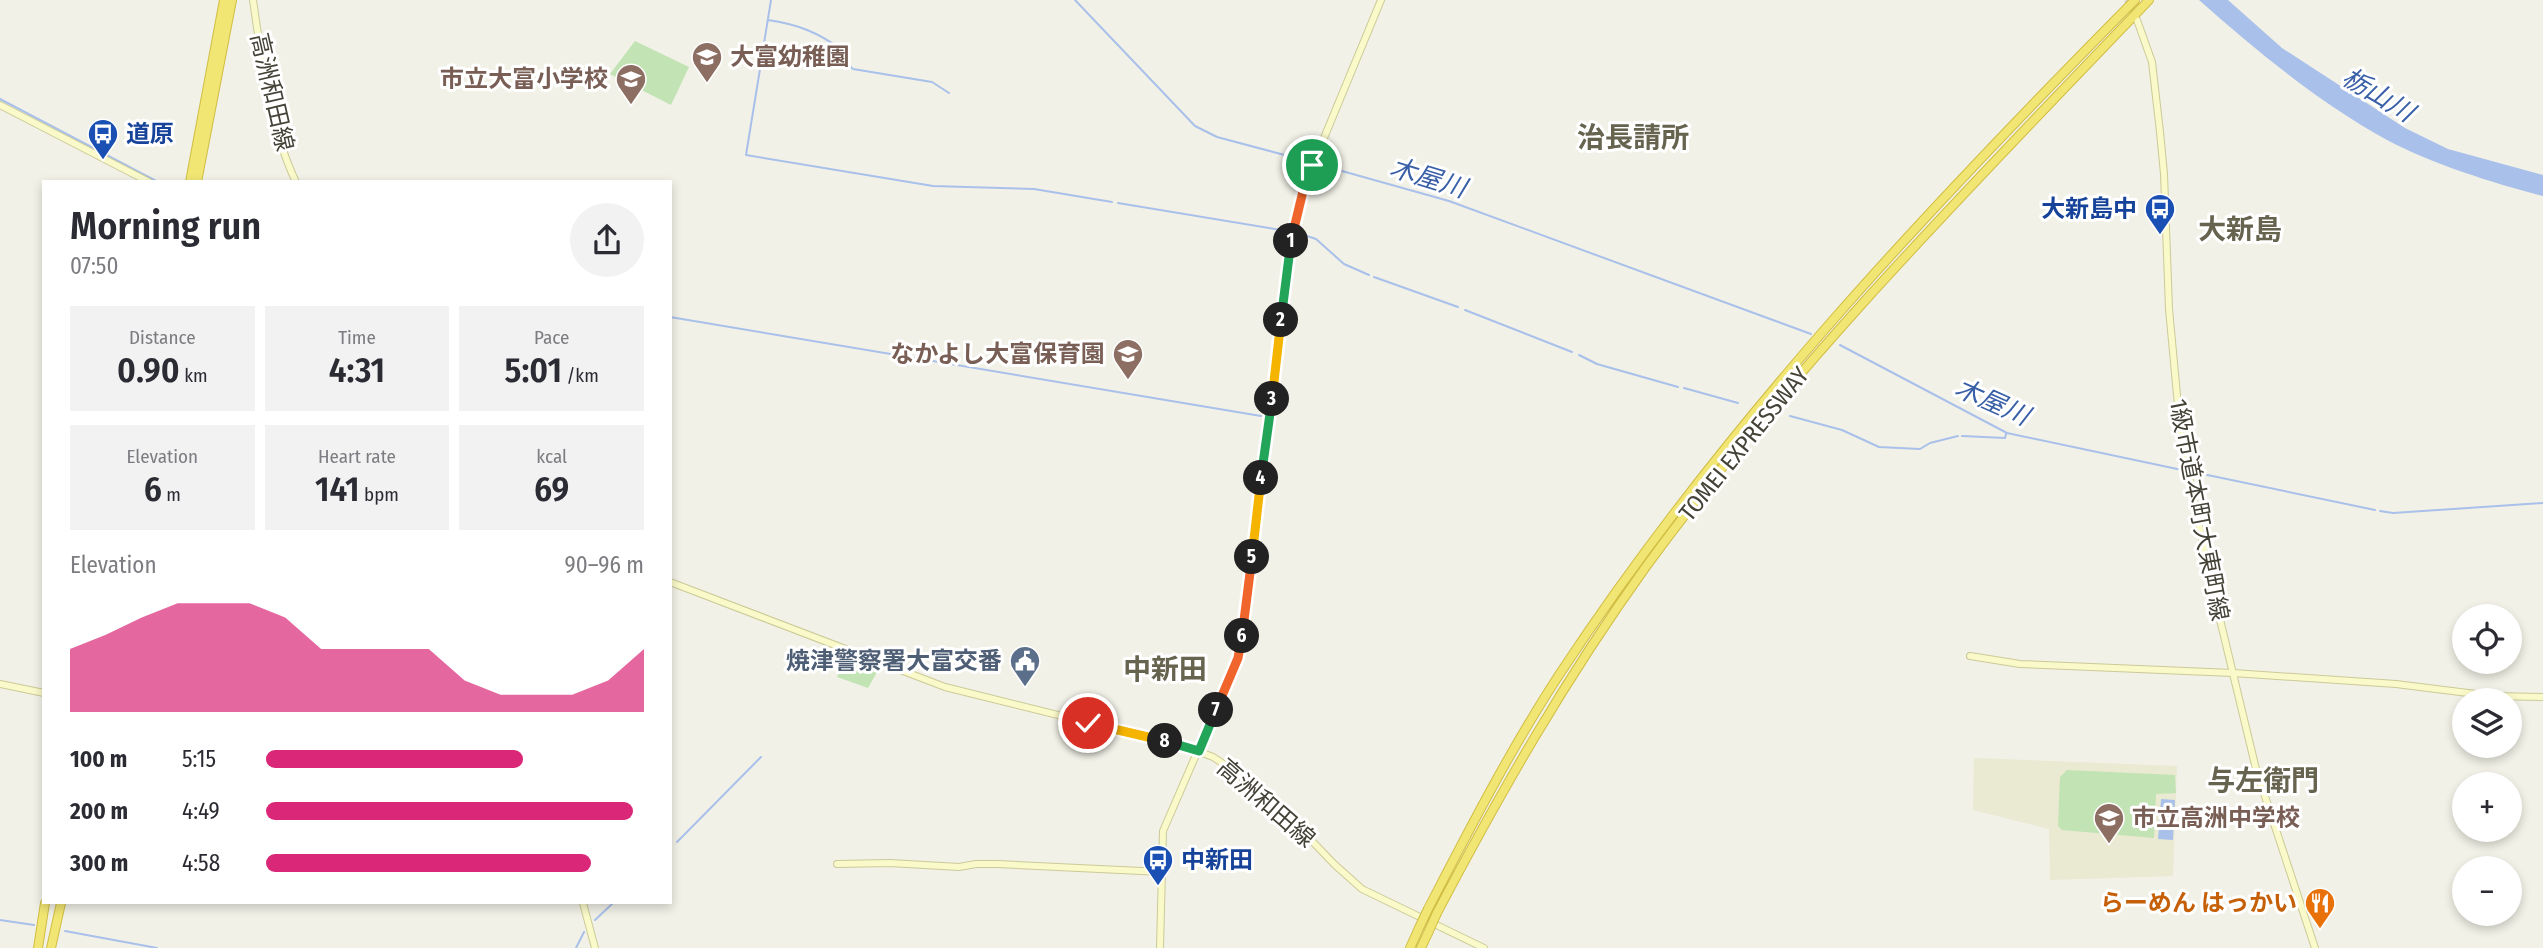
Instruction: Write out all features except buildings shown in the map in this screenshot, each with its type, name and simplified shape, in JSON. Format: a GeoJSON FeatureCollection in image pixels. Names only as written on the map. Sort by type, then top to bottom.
{"type":"FeatureCollection","features":[{"type":"Feature","properties":{"kind":"highway"},"geometry":{"type":"LineString","coordinates":[[190,180],[225,0]]}},
{"type":"Feature","properties":{"kind":"highway"},"geometry":{"type":"LineString","coordinates":[[197,180],[232,0]]}},
{"type":"Feature","properties":{"kind":"highway","name":"TOMEI EXPRESSWAY"},"geometry":{"type":"LineString","coordinates":[[1410,948],[1477,815],[1558,676],[1709,467],[1866,282],[2135,0]]}},
{"type":"Feature","properties":{"kind":"highway","name":"TOMEI EXPRESSWAY"},"geometry":{"type":"LineString","coordinates":[[1421,948],[1510,776],[1549,711],[1680,521],[1790,386],[1875,289],[2149,0]]}},
{"type":"Feature","properties":{"kind":"highway"},"geometry":{"type":"LineString","coordinates":[[38,948],[46,904]]}},
{"type":"Feature","properties":{"kind":"highway"},"geometry":{"type":"LineString","coordinates":[[51,948],[61,904]]}},
{"type":"Feature","properties":{"kind":"street","name":"高洲和田線"},"geometry":{"type":"LineString","coordinates":[[253,0],[263,69],[282,142],[295,180]]}},
{"type":"Feature","properties":{"kind":"street"},"geometry":{"type":"LineString","coordinates":[[1160,948],[1163,831],[1199,751],[1240,648],[1292,234],[1314,162],[1381,0]]}},
{"type":"Feature","properties":{"kind":"street","name":"1級市道本町大東町線"},"geometry":{"type":"LineString","coordinates":[[2137,20],[2152,62],[2160,132],[2169,309],[2180,438],[2256,768],[2315,948]]}},
{"type":"Feature","properties":{"kind":"street"},"geometry":{"type":"LineString","coordinates":[[0,105],[145,180]]}},
{"type":"Feature","properties":{"kind":"street","name":"高洲和田線"},"geometry":{"type":"LineString","coordinates":[[672,583],[954,690],[1199,751],[1233,770],[1266,796],[1362,889],[1484,948]]}},
{"type":"Feature","properties":{"kind":"street"},"geometry":{"type":"LineString","coordinates":[[1970,656],[2020,664],[2233,673],[2396,684],[2492,696],[2543,697]]}},
{"type":"Feature","properties":{"kind":"street"},"geometry":{"type":"LineString","coordinates":[[0,684],[42,693]]}},
{"type":"Feature","properties":{"kind":"street"},"geometry":{"type":"LineString","coordinates":[[837,864],[890,863],[959,867],[997,864],[1162,873]]}},
{"type":"Feature","properties":{"kind":"street"},"geometry":{"type":"LineString","coordinates":[[583,904],[595,948]]}},
{"type":"Feature","properties":{"kind":"shaded area"},"geometry":{"type":"Polygon","coordinates":[[[1974,758],[2177,766],[2173,876],[2050,880],[2049,829],[1973,810],[1974,758]]]}},
{"type":"Feature","properties":{"kind":"green space"},"geometry":{"type":"Polygon","coordinates":[[[635,41],[689,67],[671,105],[610,74],[635,41]]]}},
{"type":"Feature","properties":{"kind":"green space"},"geometry":{"type":"Polygon","coordinates":[[[847,654],[880,667],[868,688],[837,677],[847,654]]]}},
{"type":"Feature","properties":{"kind":"green space"},"geometry":{"type":"Polygon","coordinates":[[[2067,770],[2175,775],[2176,793],[2156,794],[2154,838],[2062,830],[2058,826],[2060,777],[2067,770]]]}},
{"type":"Feature","properties":{"kind":"water"},"geometry":{"type":"Polygon","coordinates":[[[2199,0],[2228,0],[2282,48],[2405,128],[2448,149],[2543,175],[2543,196],[2463,172],[2387,140],[2289,75],[2199,0]]]}},
{"type":"Feature","properties":{"kind":"water"},"geometry":{"type":"Polygon","coordinates":[[[2161,799],[2175,800],[2173,840],[2158,839],[2161,799]]]}},
{"type":"Feature","properties":{"kind":"waterway"},"geometry":{"type":"LineString","coordinates":[[761,62],[771,0]]}},
{"type":"Feature","properties":{"kind":"waterway","name":"木屋川"},"geometry":{"type":"LineString","coordinates":[[1075,0],[1195,126],[1217,137],[1311,162]]}},
{"type":"Feature","properties":{"kind":"waterway"},"geometry":{"type":"LineString","coordinates":[[768,20],[788,24],[824,38],[842,50],[853,69],[932,82],[949,93]]}},
{"type":"Feature","properties":{"kind":"waterway"},"geometry":{"type":"LineString","coordinates":[[760,69],[746,155],[933,186],[1034,189],[1112,202]]}},
{"type":"Feature","properties":{"kind":"waterway"},"geometry":{"type":"LineString","coordinates":[[0,99],[154,180]]}},
{"type":"Feature","properties":{"kind":"waterway","name":"木屋川"},"geometry":{"type":"LineString","coordinates":[[1317,164],[1449,201],[1811,334]]}},
{"type":"Feature","properties":{"kind":"waterway"},"geometry":{"type":"LineString","coordinates":[[1118,203],[1287,231]]}},
{"type":"Feature","properties":{"kind":"waterway"},"geometry":{"type":"LineString","coordinates":[[1298,233],[1316,239],[1344,264],[1369,275]]}},
{"type":"Feature","properties":{"kind":"waterway"},"geometry":{"type":"LineString","coordinates":[[1374,277],[1458,307]]}},
{"type":"Feature","properties":{"kind":"waterway"},"geometry":{"type":"LineString","coordinates":[[1465,310],[1572,352]]}},
{"type":"Feature","properties":{"kind":"waterway"},"geometry":{"type":"LineString","coordinates":[[672,317],[1261,416]]}},
{"type":"Feature","properties":{"kind":"waterway","name":"木屋川"},"geometry":{"type":"LineString","coordinates":[[1840,345],[2007,433],[2182,470]]}},
{"type":"Feature","properties":{"kind":"waterway"},"geometry":{"type":"LineString","coordinates":[[1579,355],[1597,364],[1678,387]]}},
{"type":"Feature","properties":{"kind":"waterway"},"geometry":{"type":"LineString","coordinates":[[1684,388],[1738,403]]}},
{"type":"Feature","properties":{"kind":"waterway"},"geometry":{"type":"LineString","coordinates":[[1790,416],[1842,430],[1879,447],[1920,449],[1930,443],[1958,436]]}},
{"type":"Feature","properties":{"kind":"waterway"},"geometry":{"type":"LineString","coordinates":[[1962,436],[2005,438],[2006,434]]}},
{"type":"Feature","properties":{"kind":"waterway","name":"木屋川"},"geometry":{"type":"LineString","coordinates":[[2193,472],[2375,510]]}},
{"type":"Feature","properties":{"kind":"waterway","name":"木屋川"},"geometry":{"type":"LineString","coordinates":[[2380,511],[2393,513],[2543,503]]}},
{"type":"Feature","properties":{"kind":"waterway"},"geometry":{"type":"LineString","coordinates":[[677,842],[761,757]]}},
{"type":"Feature","properties":{"kind":"waterway"},"geometry":{"type":"LineString","coordinates":[[595,920],[612,904]]}},
{"type":"Feature","properties":{"kind":"waterway"},"geometry":{"type":"LineString","coordinates":[[0,920],[34,925]]}},
{"type":"Feature","properties":{"kind":"waterway"},"geometry":{"type":"LineString","coordinates":[[65,931],[157,948]]}},
{"type":"Feature","properties":{"kind":"waterway"},"geometry":{"type":"LineString","coordinates":[[576,948],[584,932]]}},
{"type":"Feature","properties":{"kind":"tunnel"},"geometry":{"type":"LineString","coordinates":[[2127,0],[2136,19]]}},
{"type":"Feature","properties":{"kind":"place","name":"大富幼稚園"},"geometry":{"type":"Point","coordinates":[707,84]}},
{"type":"Feature","properties":{"kind":"place","name":"市立大富小学校"},"geometry":{"type":"Point","coordinates":[631,106]}},
{"type":"Feature","properties":{"kind":"place","name":"道原"},"geometry":{"type":"Point","coordinates":[103,161]}},
{"type":"Feature","properties":{"kind":"place","name":"大新島中"},"geometry":{"type":"Point","coordinates":[2160,236]}},
{"type":"Feature","properties":{"kind":"place","name":"なかよし大富保育園"},"geometry":{"type":"Point","coordinates":[1128,381]}},
{"type":"Feature","properties":{"kind":"place","name":"焼津警察署大富交番"},"geometry":{"type":"Point","coordinates":[1025,688]}},
{"type":"Feature","properties":{"kind":"place","name":"市立高洲中学校"},"geometry":{"type":"Point","coordinates":[2109,845]}},
{"type":"Feature","properties":{"kind":"place","name":"中新田"},"geometry":{"type":"Point","coordinates":[1158,887]}},
{"type":"Feature","properties":{"kind":"place","name":"らーめん はっかい"},"geometry":{"type":"Point","coordinates":[2320,930]}},
{"type":"Feature","properties":{"kind":"district","name":"治長請所"},"geometry":{"type":"Point","coordinates":[1633,137]}},
{"type":"Feature","properties":{"kind":"district","name":"大新島"},"geometry":{"type":"Point","coordinates":[2240,229]}},
{"type":"Feature","properties":{"kind":"district","name":"中新田"},"geometry":{"type":"Point","coordinates":[1165,669]}},
{"type":"Feature","properties":{"kind":"district","name":"与左衛門"},"geometry":{"type":"Point","coordinates":[2263,780]}},
{"type":"Feature","properties":{"kind":"route"},"geometry":{"type":"LineString","coordinates":[[1088,723],[1199,751],[1238,658],[1292,234],[1312,165]]}},
{"type":"Feature","properties":{"kind":"water label","name":"栃山川"},"geometry":{"type":"Point","coordinates":[2378,95]}}]}
